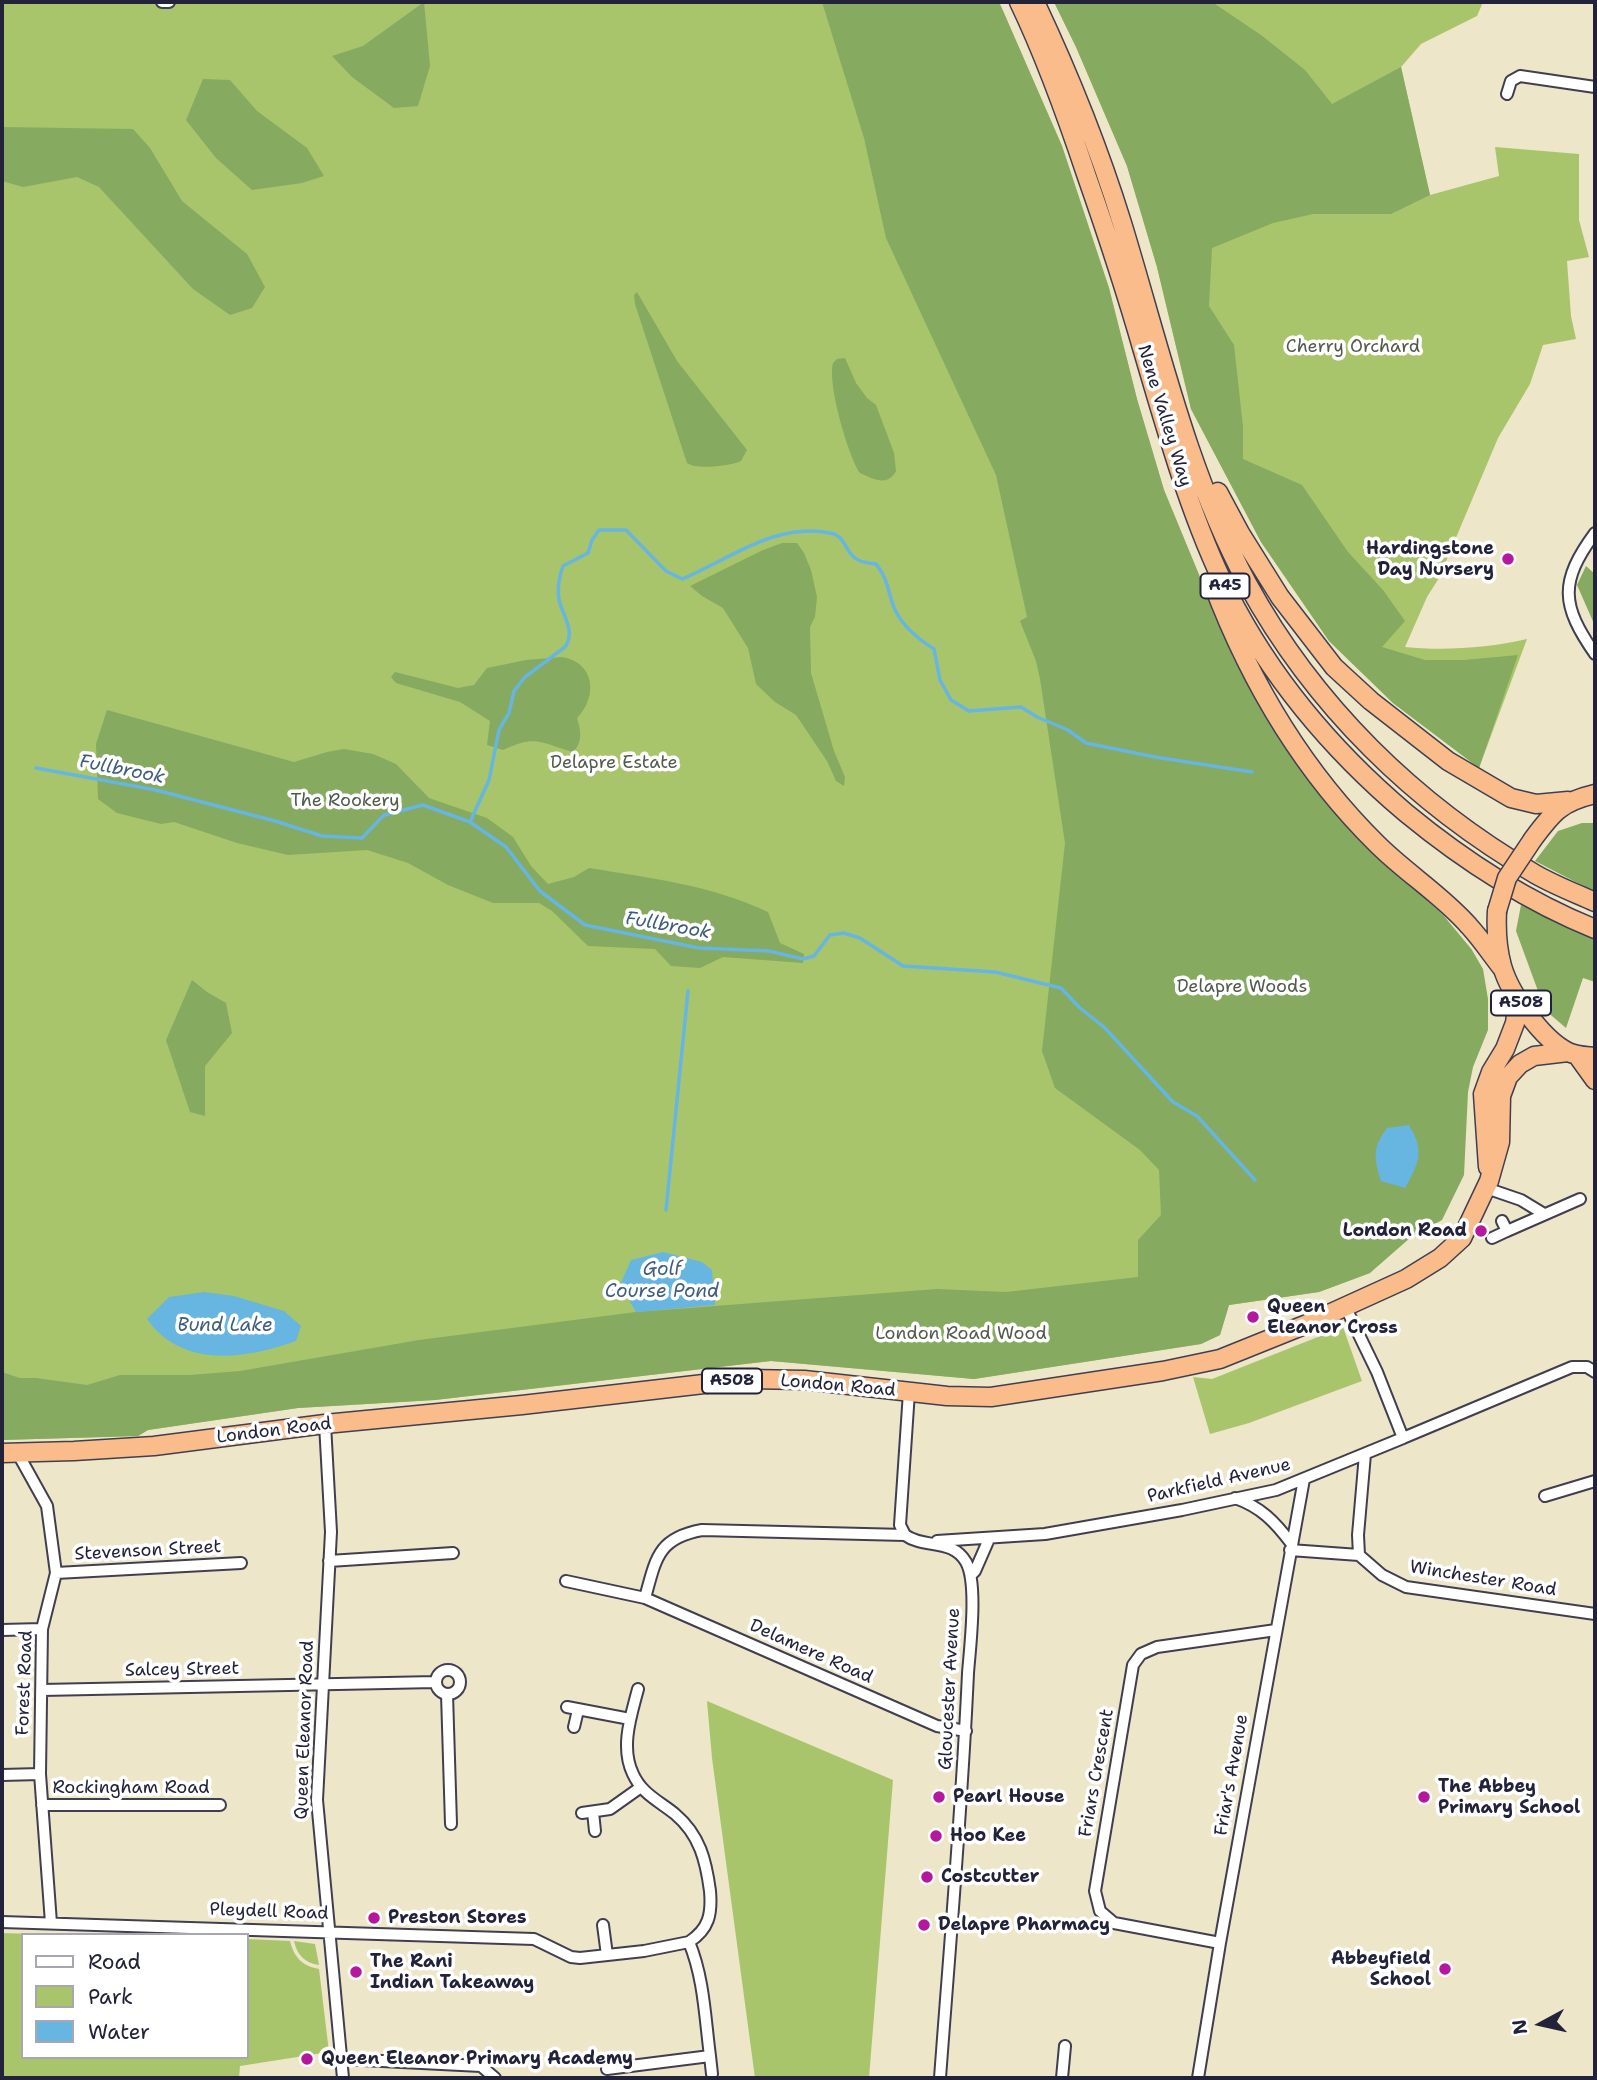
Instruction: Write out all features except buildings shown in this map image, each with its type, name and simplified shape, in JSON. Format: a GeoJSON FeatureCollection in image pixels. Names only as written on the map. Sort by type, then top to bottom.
{"type":"FeatureCollection","features":[{"type":"Feature","properties":{"kind":"highway","name":"Nene Valley Way"},"geometry":{"type":"LineString","coordinates":[[1018,2],[1041,47],[1075,142],[1195,513],[1228,592],[1280,679],[1347,759],[1381,792],[1461,855],[1524,895],[1595,929]]}},
{"type":"Feature","properties":{"kind":"highway","name":"Nene Valley Way"},"geometry":{"type":"LineString","coordinates":[[1035,2],[1059,55],[1121,219],[1180,421],[1211,502],[1246,580],[1274,629],[1333,708],[1397,775],[1475,837],[1538,875],[1595,902]]}},
{"type":"Feature","properties":{"kind":"highway"},"geometry":{"type":"LineString","coordinates":[[1140,341],[1161,439],[1191,526],[1238,646],[1262,692],[1296,748],[1342,807],[1378,845],[1469,926],[1502,968]]}},
{"type":"Feature","properties":{"kind":"highway"},"geometry":{"type":"LineString","coordinates":[[1180,421],[1240,533],[1280,597],[1334,667],[1395,722],[1448,761],[1511,798],[1536,804],[1586,794]]}},
{"type":"Feature","properties":{"kind":"highway","name":"A508"},"geometry":{"type":"LineString","coordinates":[[1586,794],[1552,815],[1532,839],[1507,878],[1497,911],[1496,930],[1502,968],[1518,1000],[1549,1038],[1572,1054],[1595,1057]]}},
{"type":"Feature","properties":{"kind":"highway","name":"London Road"},"geometry":{"type":"LineString","coordinates":[[1487,1184],[1483,1094],[1515,1023],[1518,1000]]}},
{"type":"Feature","properties":{"kind":"highway"},"geometry":{"type":"LineString","coordinates":[[1572,1054],[1595,1080]]}},
{"type":"Feature","properties":{"kind":"highway","name":"London Road"},"geometry":{"type":"LineString","coordinates":[[9,1452],[154,1446],[325,1424],[747,1379],[804,1380],[947,1396],[991,1397],[1163,1371],[1220,1359],[1406,1279],[1440,1258],[1462,1238],[1487,1184],[1500,1142],[1501,1096],[1508,1077],[1520,1064],[1534,1056],[1572,1054]]}},
{"type":"Feature","properties":{"kind":"street"},"geometry":{"type":"LineString","coordinates":[[162,2],[169,2]]}},
{"type":"Feature","properties":{"kind":"street"},"geometry":{"type":"LineString","coordinates":[[1507,94],[1511,81],[1520,76],[1595,87]]}},
{"type":"Feature","properties":{"kind":"street"},"geometry":{"type":"LineString","coordinates":[[1595,533],[1574,567],[1569,594],[1572,617],[1595,654]]}},
{"type":"Feature","properties":{"kind":"street"},"geometry":{"type":"LineString","coordinates":[[1487,1184],[1544,1214]]}},
{"type":"Feature","properties":{"kind":"street"},"geometry":{"type":"LineString","coordinates":[[1492,1238],[1504,1226],[1580,1199]]}},
{"type":"Feature","properties":{"kind":"street"},"geometry":{"type":"LineString","coordinates":[[1345,1306],[1377,1372],[1403,1438],[1572,1367],[1587,1367],[1595,1371]]}},
{"type":"Feature","properties":{"kind":"street"},"geometry":{"type":"LineString","coordinates":[[905,1535],[900,1525],[909,1392]]}},
{"type":"Feature","properties":{"kind":"street","name":"Queen Eleanor Road"},"geometry":{"type":"LineString","coordinates":[[325,1424],[331,1532],[317,1800],[344,2078]]}},
{"type":"Feature","properties":{"kind":"street","name":"Parkfield Avenue"},"geometry":{"type":"LineString","coordinates":[[936,1544],[939,1540],[1045,1534],[1276,1490],[1403,1438]]}},
{"type":"Feature","properties":{"kind":"street","name":"Forest Road"},"geometry":{"type":"LineString","coordinates":[[9,1452],[47,1506],[56,1573],[42,1629],[41,1690],[40,1774],[51,1923]]}},
{"type":"Feature","properties":{"kind":"street"},"geometry":{"type":"LineString","coordinates":[[1234,1498],[1251,1504],[1267,1515],[1291,1547],[1359,1555],[1358,1535],[1365,1454]]}},
{"type":"Feature","properties":{"kind":"street","name":"Friar's Avenue"},"geometry":{"type":"LineString","coordinates":[[1198,2078],[1304,1479]]}},
{"type":"Feature","properties":{"kind":"street"},"geometry":{"type":"LineString","coordinates":[[1545,1496],[1595,1481]]}},
{"type":"Feature","properties":{"kind":"street"},"geometry":{"type":"LineString","coordinates":[[645,1598],[654,1566],[667,1542],[683,1534],[702,1530],[905,1535],[922,1542],[950,1547],[968,1565],[971,1575],[975,1572],[989,1539]]}},
{"type":"Feature","properties":{"kind":"street"},"geometry":{"type":"LineString","coordinates":[[329,1561],[453,1553]]}},
{"type":"Feature","properties":{"kind":"street","name":"Winchester Road"},"geometry":{"type":"LineString","coordinates":[[1359,1555],[1382,1575],[1406,1587],[1595,1614]]}},
{"type":"Feature","properties":{"kind":"street","name":"Stevenson Street"},"geometry":{"type":"LineString","coordinates":[[56,1573],[241,1563]]}},
{"type":"Feature","properties":{"kind":"street","name":"Gloucester Avenue"},"geometry":{"type":"LineString","coordinates":[[940,2078],[966,1731],[971,1575]]}},
{"type":"Feature","properties":{"kind":"street","name":"Delamere Road"},"geometry":{"type":"LineString","coordinates":[[566,1581],[645,1598],[937,1726],[966,1731]]}},
{"type":"Feature","properties":{"kind":"street"},"geometry":{"type":"LineString","coordinates":[[2,1630],[42,1629]]}},
{"type":"Feature","properties":{"kind":"street","name":"Friars Crescent"},"geometry":{"type":"LineString","coordinates":[[1220,1943],[1114,1923],[1100,1911],[1095,1891],[1133,1665],[1141,1654],[1157,1647],[1276,1630]]}},
{"type":"Feature","properties":{"kind":"street"},"geometry":{"type":"LineString","coordinates":[[443,1671],[455,1672],[459,1679],[458,1687],[452,1693],[447,1693],[441,1691],[436,1682],[437,1677],[443,1671]]}},
{"type":"Feature","properties":{"kind":"street","name":"Salcey Street"},"geometry":{"type":"LineString","coordinates":[[41,1690],[436,1682]]}},
{"type":"Feature","properties":{"kind":"street"},"geometry":{"type":"LineString","coordinates":[[603,1925],[607,1955],[689,1942],[706,1927],[712,1907],[703,1855],[698,1842],[677,1815],[640,1787],[632,1773],[626,1746],[638,1689]]}},
{"type":"Feature","properties":{"kind":"street"},"geometry":{"type":"LineString","coordinates":[[447,1693],[451,1824]]}},
{"type":"Feature","properties":{"kind":"street"},"geometry":{"type":"LineString","coordinates":[[574,1727],[572,1709],[630,1719]]}},
{"type":"Feature","properties":{"kind":"street"},"geometry":{"type":"LineString","coordinates":[[2,1774],[40,1774]]}},
{"type":"Feature","properties":{"kind":"street"},"geometry":{"type":"LineString","coordinates":[[594,1831],[587,1813],[610,1809],[640,1787]]}},
{"type":"Feature","properties":{"kind":"street","name":"Rockingham Road"},"geometry":{"type":"LineString","coordinates":[[42,1805],[220,1805]]}},
{"type":"Feature","properties":{"kind":"street","name":"Pleydell Road"},"geometry":{"type":"LineString","coordinates":[[2,1922],[534,1939],[571,1957],[607,1955]]}},
{"type":"Feature","properties":{"kind":"street"},"geometry":{"type":"LineString","coordinates":[[689,1942],[701,1981],[712,2074]]}},
{"type":"Feature","properties":{"kind":"street"},"geometry":{"type":"LineString","coordinates":[[1062,2078],[1065,2046]]}},
{"type":"Feature","properties":{"kind":"street"},"geometry":{"type":"LineString","coordinates":[[615,2072],[710,2056]]}},
{"type":"Feature","properties":{"kind":"street"},"geometry":{"type":"LineString","coordinates":[[342,2059],[481,2066],[495,2078]]}},
{"type":"Feature","properties":{"kind":"green space","name":"Delapre Estate"},"geometry":{"type":"Polygon","coordinates":[[[2,2],[999,2],[1062,146],[1109,288],[1137,399],[1164,490],[1233,657],[1281,740],[1310,783],[1396,872],[1443,915],[1472,950],[1464,983],[1370,1273],[1319,1292],[1229,1305],[1220,1335],[1201,1344],[974,1379],[771,1361],[435,1400],[298,1408],[148,1430],[138,1436],[2,1440],[2,2]]]}},
{"type":"Feature","properties":{"kind":"green space"},"geometry":{"type":"Polygon","coordinates":[[[424,2],[430,66],[418,106],[394,108],[352,77],[332,56],[363,46],[424,2]]]}},
{"type":"Feature","properties":{"kind":"green space","name":"Delapre Woods"},"geometry":{"type":"Polygon","coordinates":[[[822,2],[999,2],[1062,146],[1109,288],[1137,399],[1164,490],[1233,657],[1281,740],[1310,783],[1396,872],[1443,915],[1472,950],[1483,969],[1488,999],[1488,1030],[1473,1067],[1468,1092],[1464,1175],[1442,1220],[1410,1238],[1370,1273],[1319,1292],[1229,1305],[1220,1335],[1201,1344],[974,1379],[771,1361],[435,1400],[298,1408],[148,1430],[138,1436],[2,1440],[2,1372],[20,1378],[87,1385],[120,1375],[190,1375],[240,1371],[419,1340],[636,1312],[937,1289],[1006,1292],[1138,1277],[1138,1240],[1161,1215],[1159,1170],[1140,1150],[1055,1088],[1042,1051],[1065,843],[1040,679],[1020,621],[1027,617],[996,475],[886,238],[864,138],[822,2]]]}},
{"type":"Feature","properties":{"kind":"green space","name":"Cherry Orchard"},"geometry":{"type":"Polygon","coordinates":[[[1054,2],[1483,2],[1477,16],[1421,44],[1401,67],[1430,195],[1499,176],[1495,147],[1579,154],[1579,220],[1589,257],[1567,261],[1571,316],[1576,339],[1543,345],[1530,384],[1498,438],[1439,578],[1427,597],[1405,647],[1466,648],[1527,639],[1479,768],[1393,703],[1329,641],[1261,542],[1191,409],[1157,267],[1127,166],[1054,2]]]}},
{"type":"Feature","properties":{"kind":"green space"},"geometry":{"type":"Polygon","coordinates":[[[1054,2],[1212,2],[1261,35],[1305,70],[1332,104],[1401,67],[1430,195],[1391,214],[1313,214],[1273,223],[1212,248],[1209,306],[1234,345],[1243,427],[1243,459],[1302,485],[1348,552],[1383,590],[1405,621],[1382,647],[1425,660],[1518,655],[1479,768],[1393,703],[1329,641],[1261,542],[1191,409],[1157,267],[1127,166],[1054,2]]]}},
{"type":"Feature","properties":{"kind":"green space"},"geometry":{"type":"Polygon","coordinates":[[[203,79],[230,80],[257,111],[307,148],[324,176],[302,183],[252,190],[216,158],[186,120],[203,79]]]}},
{"type":"Feature","properties":{"kind":"green space"},"geometry":{"type":"Polygon","coordinates":[[[2,127],[133,129],[150,148],[182,201],[247,254],[265,287],[252,308],[230,315],[193,289],[99,187],[77,177],[23,187],[2,181],[2,127]]]}},
{"type":"Feature","properties":{"kind":"green space"},"geometry":{"type":"Polygon","coordinates":[[[637,292],[677,361],[747,450],[741,461],[714,466],[687,463],[635,304],[634,295],[637,292]]]}},
{"type":"Feature","properties":{"kind":"green space"},"geometry":{"type":"Polygon","coordinates":[[[845,358],[856,383],[876,405],[894,453],[896,471],[889,479],[880,480],[860,473],[850,451],[836,402],[832,372],[833,363],[837,359],[845,358]]]}},
{"type":"Feature","properties":{"kind":"green space"},"geometry":{"type":"Polygon","coordinates":[[[782,543],[797,543],[811,570],[817,597],[815,617],[810,627],[811,673],[834,751],[845,777],[844,786],[836,781],[827,761],[796,715],[775,702],[756,684],[748,648],[723,608],[690,586],[782,543]]]}},
{"type":"Feature","properties":{"kind":"green space"},"geometry":{"type":"Polygon","coordinates":[[[1586,566],[1595,574],[1595,626],[1577,585],[1586,566]]]}},
{"type":"Feature","properties":{"kind":"green space"},"geometry":{"type":"Polygon","coordinates":[[[562,657],[581,666],[590,681],[588,700],[577,718],[580,736],[573,752],[531,741],[503,750],[487,745],[490,721],[460,702],[396,683],[391,677],[395,672],[458,688],[474,685],[487,668],[526,660],[562,657]]]}},
{"type":"Feature","properties":{"kind":"green space","name":"The Rookery"},"geometry":{"type":"Polygon","coordinates":[[[107,710],[294,762],[344,749],[373,754],[396,764],[429,798],[487,818],[513,837],[531,866],[548,884],[574,877],[589,868],[657,879],[725,895],[768,912],[780,943],[804,954],[803,963],[723,957],[700,968],[671,966],[655,949],[588,946],[552,911],[539,903],[493,903],[448,885],[408,863],[367,850],[288,855],[237,843],[174,822],[161,824],[117,813],[98,799],[96,744],[107,710]]]}},
{"type":"Feature","properties":{"kind":"green space"},"geometry":{"type":"Polygon","coordinates":[[[1582,823],[1595,823],[1595,892],[1535,861],[1558,831],[1582,823]]]}},
{"type":"Feature","properties":{"kind":"green space"},"geometry":{"type":"Polygon","coordinates":[[[1521,905],[1595,940],[1595,982],[1583,978],[1566,1028],[1545,1010],[1516,931],[1521,905]]]}},
{"type":"Feature","properties":{"kind":"green space"},"geometry":{"type":"Polygon","coordinates":[[[192,980],[226,1003],[232,1033],[205,1066],[205,1116],[190,1112],[166,1040],[192,980]]]}},
{"type":"Feature","properties":{"kind":"green space"},"geometry":{"type":"Polygon","coordinates":[[[1343,1327],[1362,1381],[1249,1423],[1210,1434],[1193,1377],[1212,1379],[1343,1327]]]}},
{"type":"Feature","properties":{"kind":"green space"},"geometry":{"type":"Polygon","coordinates":[[[707,1701],[893,1780],[869,2078],[755,2078],[712,1758],[707,1701]]]}},
{"type":"Feature","properties":{"kind":"green space"},"geometry":{"type":"Polygon","coordinates":[[[2,1933],[21,1934],[21,2059],[248,2059],[248,1939],[290,1941],[300,1960],[319,1969],[329,2052],[240,2066],[239,2078],[2,2078],[2,1933]]]}},
{"type":"Feature","properties":{"kind":"green space"},"geometry":{"type":"Polygon","coordinates":[[[294,1941],[315,1944],[319,1965],[302,1958],[294,1941]]]}},
{"type":"Feature","properties":{"kind":"water"},"geometry":{"type":"Polygon","coordinates":[[[1409,1125],[1417,1142],[1418,1157],[1405,1188],[1381,1181],[1376,1153],[1387,1128],[1409,1125]]]}},
{"type":"Feature","properties":{"kind":"water","name":"Golf Course Pond"},"geometry":{"type":"Polygon","coordinates":[[[663,1252],[702,1262],[712,1270],[715,1305],[636,1312],[620,1285],[631,1260],[663,1252]]]}},
{"type":"Feature","properties":{"kind":"water","name":"Bund Lake"},"geometry":{"type":"Polygon","coordinates":[[[204,1292],[234,1296],[284,1311],[301,1326],[296,1341],[257,1352],[216,1356],[196,1353],[178,1346],[161,1335],[147,1319],[169,1297],[204,1292]]]}},
{"type":"Feature","properties":{"kind":"waterway"},"geometry":{"type":"LineString","coordinates":[[470,822],[489,780],[499,730],[509,713],[514,691],[525,677],[565,647],[568,641],[568,624],[558,596],[563,566],[588,553],[599,530],[626,530],[666,571],[682,579],[772,537],[810,531],[835,534],[855,558],[876,564],[880,569],[900,618],[916,636],[934,649],[940,680],[951,700],[969,711],[1021,707],[1068,730],[1086,743],[1252,772]]}},
{"type":"Feature","properties":{"kind":"waterway","name":"Fullbrook"},"geometry":{"type":"LineString","coordinates":[[36,768],[156,790],[322,836],[362,838],[384,815],[423,805],[470,822],[506,847],[540,891],[585,925],[699,948],[769,951],[803,959],[814,956],[830,935],[844,933],[860,938],[903,966],[995,972],[1061,988],[1104,1027],[1173,1102],[1197,1116],[1255,1180]]}},
{"type":"Feature","properties":{"kind":"waterway"},"geometry":{"type":"LineString","coordinates":[[666,1210],[688,991]]}},
{"type":"Feature","properties":{"kind":"place","name":"Hardingstone Day Nursery"},"geometry":{"type":"Point","coordinates":[1508,559]}},
{"type":"Feature","properties":{"kind":"place","name":"London Road"},"geometry":{"type":"Point","coordinates":[1481,1231]}},
{"type":"Feature","properties":{"kind":"place","name":"Queen Eleanor Cross"},"geometry":{"type":"Point","coordinates":[1253,1317]}},
{"type":"Feature","properties":{"kind":"place","name":"Pearl House"},"geometry":{"type":"Point","coordinates":[939,1797]}},
{"type":"Feature","properties":{"kind":"place","name":"The Abbey Primary School"},"geometry":{"type":"Point","coordinates":[1424,1797]}},
{"type":"Feature","properties":{"kind":"place","name":"Hoo Kee"},"geometry":{"type":"Point","coordinates":[936,1836]}},
{"type":"Feature","properties":{"kind":"place","name":"Costcutter"},"geometry":{"type":"Point","coordinates":[927,1877]}},
{"type":"Feature","properties":{"kind":"place","name":"Preston Stores"},"geometry":{"type":"Point","coordinates":[374,1918]}},
{"type":"Feature","properties":{"kind":"place","name":"Delapre Pharmacy"},"geometry":{"type":"Point","coordinates":[924,1925]}},
{"type":"Feature","properties":{"kind":"place","name":"Abbeyfield School"},"geometry":{"type":"Point","coordinates":[1445,1969]}},
{"type":"Feature","properties":{"kind":"place","name":"The Rani Indian Takeaway"},"geometry":{"type":"Point","coordinates":[356,1972]}},
{"type":"Feature","properties":{"kind":"place","name":"Queen Eleanor Primary Academy"},"geometry":{"type":"Point","coordinates":[307,2059]}},
{"type":"Feature","properties":{"kind":"park label","name":"London Road Wood"},"geometry":{"type":"Point","coordinates":[961,1334]}}]}
